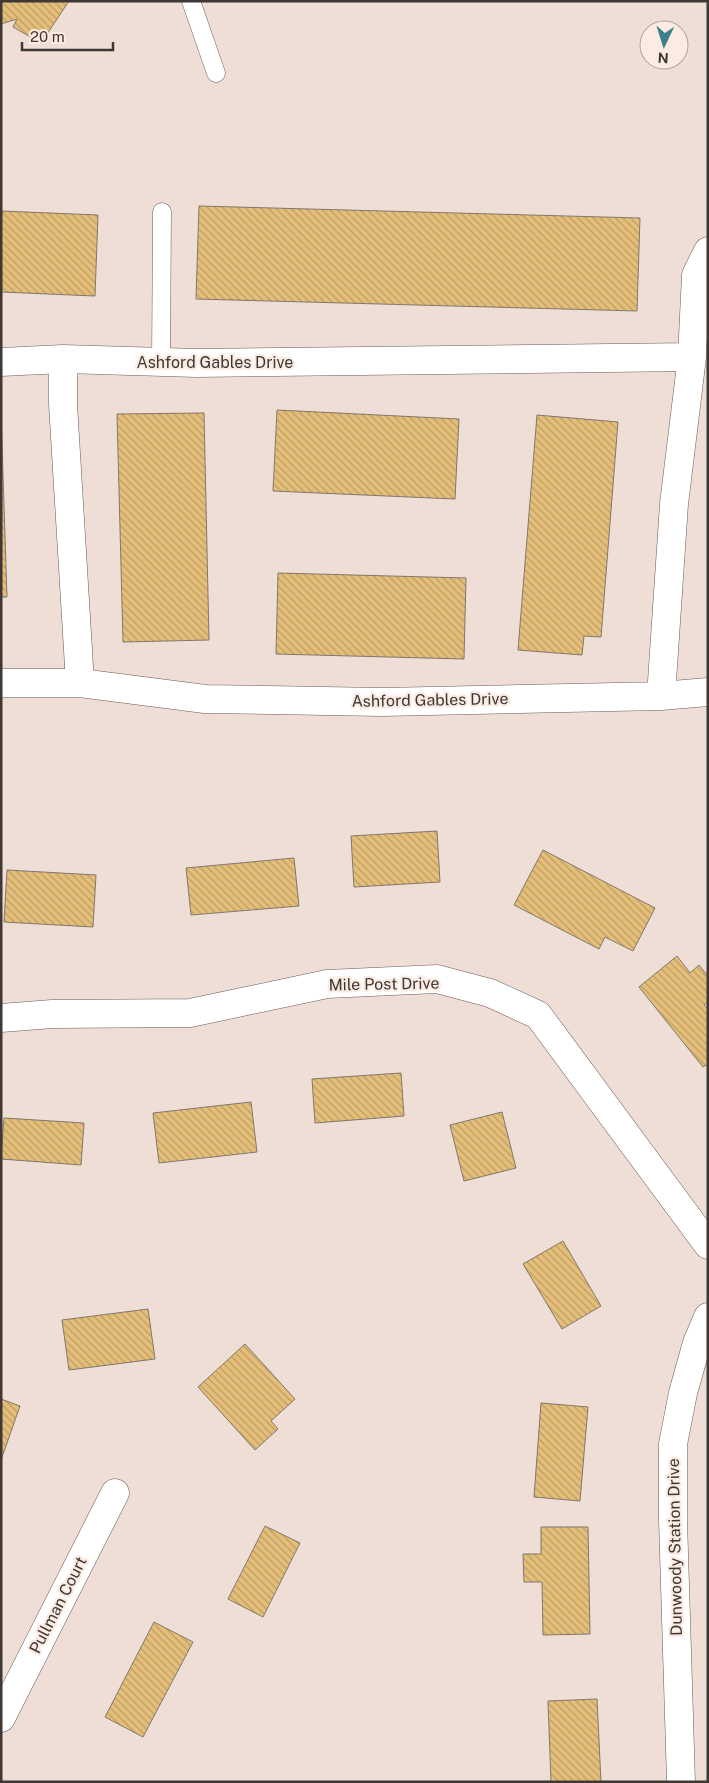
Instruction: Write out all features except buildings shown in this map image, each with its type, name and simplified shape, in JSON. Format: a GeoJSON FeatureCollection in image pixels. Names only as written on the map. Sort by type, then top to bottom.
{"type":"FeatureCollection","features":[{"type":"Feature","properties":{"kind":"street"},"geometry":{"type":"LineString","coordinates":[[661,696],[674,504],[692,358],[696,275],[708,251]]}},
{"type":"Feature","properties":{"kind":"street","name":"Ashford Gables Drive"},"geometry":{"type":"LineString","coordinates":[[1,362],[63,359],[217,363],[692,358]]}},
{"type":"Feature","properties":{"kind":"street"},"geometry":{"type":"LineString","coordinates":[[63,359],[62,404],[80,683]]}},
{"type":"Feature","properties":{"kind":"street","name":"Ashford Gables Drive"},"geometry":{"type":"LineString","coordinates":[[1,683],[80,683],[206,699],[382,702],[661,696],[708,692]]}},
{"type":"Feature","properties":{"kind":"street","name":"Mile Post Drive"},"geometry":{"type":"LineString","coordinates":[[1,1018],[52,1014],[190,1013],[327,984],[437,979],[490,993],[538,1015],[708,1245]]}},
{"type":"Feature","properties":{"kind":"street","name":"Dunwoody Station Drive"},"geometry":{"type":"LineString","coordinates":[[681,1782],[672,1520],[673,1444],[683,1393],[697,1342],[708,1317]]}},
{"type":"Feature","properties":{"kind":"street","name":"Pullman Court"},"geometry":{"type":"LineString","coordinates":[[1,1718],[115,1493]]}},
{"type":"Feature","properties":{"kind":"lane"},"geometry":{"type":"LineString","coordinates":[[191,1],[216,73]]}},
{"type":"Feature","properties":{"kind":"lane"},"geometry":{"type":"LineString","coordinates":[[161,362],[162,212]]}}]}
